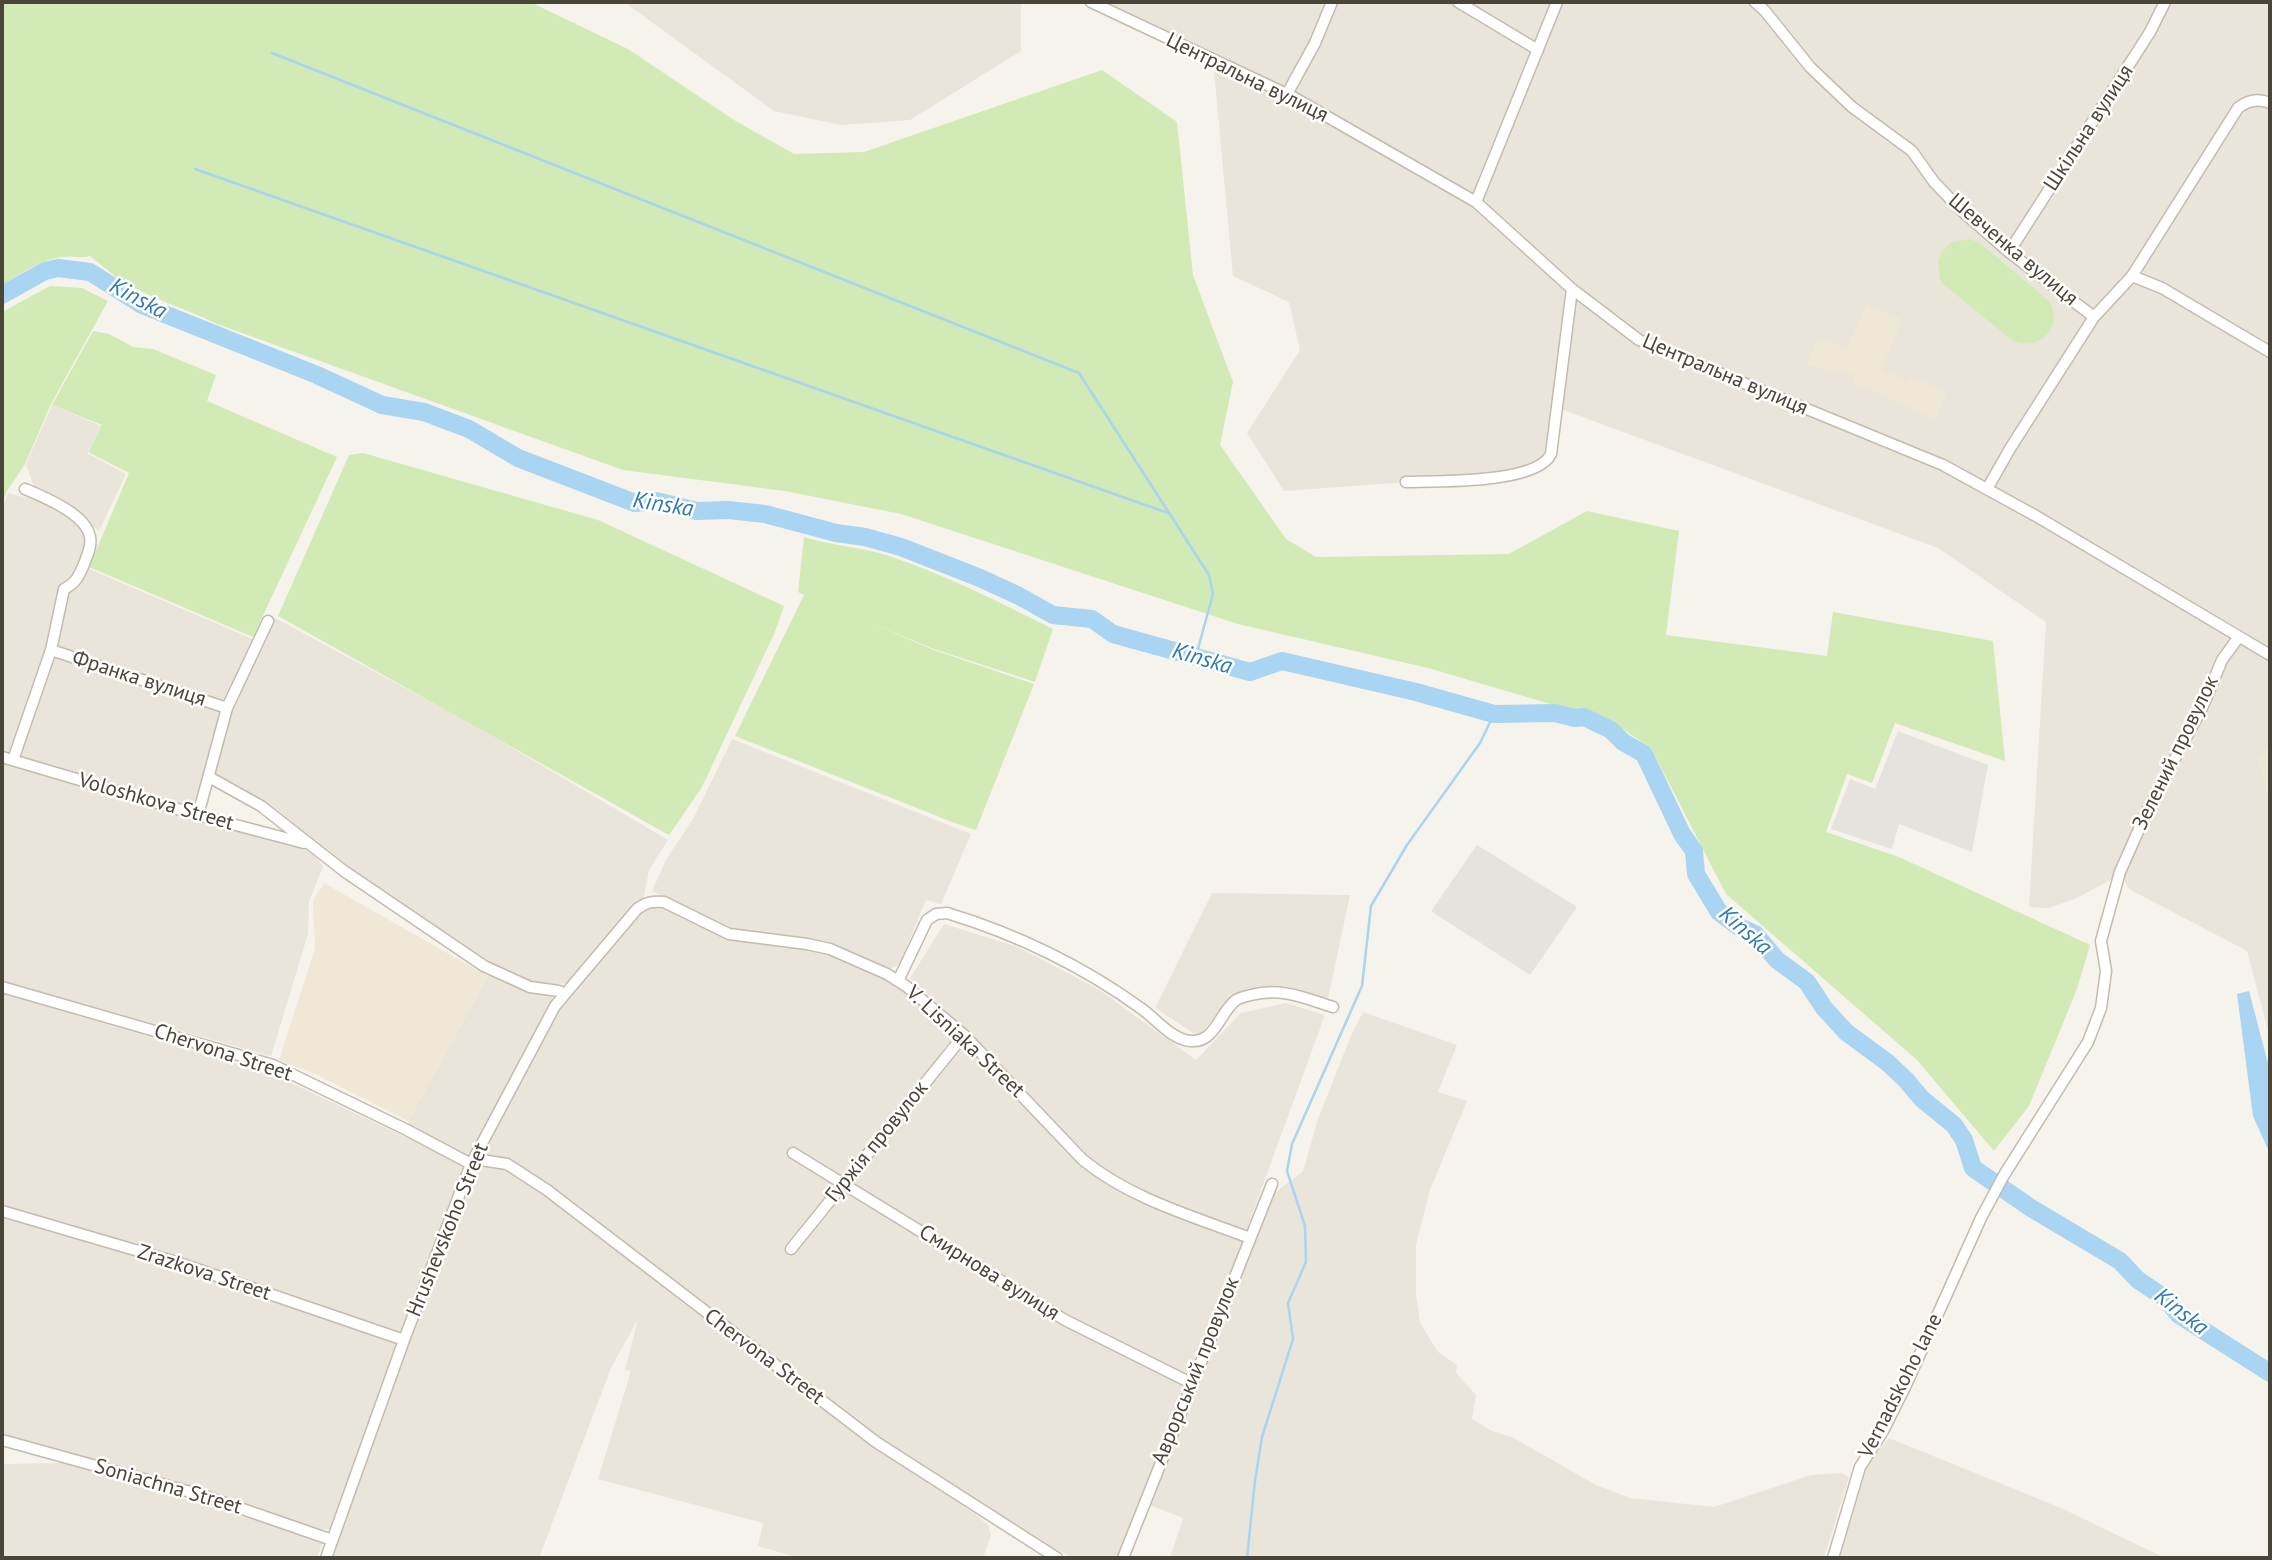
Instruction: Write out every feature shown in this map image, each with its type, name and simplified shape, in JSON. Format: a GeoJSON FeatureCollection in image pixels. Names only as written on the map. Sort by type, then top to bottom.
{"type":"FeatureCollection","features":[{"type":"Feature","properties":{"kind":"street","name":"Центральна вулиця"},"geometry":{"type":"LineString","coordinates":[[1091,2],[1287,94],[1476,202],[1572,289],[1639,340],[1944,465],[2036,516],[2270,655]]}},
{"type":"Feature","properties":{"kind":"street"},"geometry":{"type":"LineString","coordinates":[[1287,94],[1315,43],[1332,2]]}},
{"type":"Feature","properties":{"kind":"street"},"geometry":{"type":"LineString","coordinates":[[1458,2],[1538,50]]}},
{"type":"Feature","properties":{"kind":"street"},"geometry":{"type":"LineString","coordinates":[[1476,202],[1557,2]]}},
{"type":"Feature","properties":{"kind":"street","name":"Шевченка вулиця"},"geometry":{"type":"LineString","coordinates":[[1755,2],[1810,67],[1852,107],[1912,151],[1934,182],[1962,211],[2009,252],[2094,317],[2132,276],[2238,108],[2250,101],[2269,102]]}},
{"type":"Feature","properties":{"kind":"street","name":"Шкільна вулиця"},"geometry":{"type":"LineString","coordinates":[[2009,252],[2150,32],[2165,2]]}},
{"type":"Feature","properties":{"kind":"street"},"geometry":{"type":"LineString","coordinates":[[2132,276],[2162,288],[2270,352]]}},
{"type":"Feature","properties":{"kind":"street"},"geometry":{"type":"LineString","coordinates":[[1406,482],[1518,475],[1548,462],[1572,289]]}},
{"type":"Feature","properties":{"kind":"street"},"geometry":{"type":"LineString","coordinates":[[1987,489],[2094,317]]}},
{"type":"Feature","properties":{"kind":"street","name":"Франка вулиця"},"geometry":{"type":"LineString","coordinates":[[13,760],[51,650],[64,589],[74,584],[91,543],[86,528],[55,502],[25,489]]}},
{"type":"Feature","properties":{"kind":"street","name":"Франка вулиця"},"geometry":{"type":"LineString","coordinates":[[198,815],[228,708],[268,621]]}},
{"type":"Feature","properties":{"kind":"street","name":"Зелений провулок"},"geometry":{"type":"LineString","coordinates":[[2004,1175],[2088,1042],[2101,1008],[2106,971],[2101,941],[2120,872],[2147,811],[2202,708],[2222,660],[2238,638]]}},
{"type":"Feature","properties":{"kind":"street","name":"Франка вулиця"},"geometry":{"type":"LineString","coordinates":[[51,650],[228,708]]}},
{"type":"Feature","properties":{"kind":"street","name":"Voloshkova Street"},"geometry":{"type":"LineString","coordinates":[[2,757],[198,815],[310,844]]}},
{"type":"Feature","properties":{"kind":"street","name":"Voloshkova Street"},"geometry":{"type":"LineString","coordinates":[[209,777],[261,806],[344,871],[484,966],[519,983],[559,991],[563,995]]}},
{"type":"Feature","properties":{"kind":"street","name":"Hrushevskoho Street"},"geometry":{"type":"LineString","coordinates":[[326,1558],[404,1340],[472,1162],[563,995],[637,909],[652,901]]}},
{"type":"Feature","properties":{"kind":"street","name":"V. Lisniaka Street"},"geometry":{"type":"LineString","coordinates":[[652,901],[664,902],[729,934],[830,949],[877,969],[898,981],[964,1035],[1083,1160],[1100,1174],[1137,1195],[1250,1238]]}},
{"type":"Feature","properties":{"kind":"street"},"geometry":{"type":"LineString","coordinates":[[898,981],[927,920],[936,914],[947,913],[1013,937],[1080,970],[1143,1009],[1181,1039],[1203,1040],[1236,1000],[1264,992],[1284,991],[1333,1007]]}},
{"type":"Feature","properties":{"kind":"street","name":"Chervona Street"},"geometry":{"type":"LineString","coordinates":[[2,987],[273,1065],[472,1162],[500,1162],[516,1168],[876,1442],[1057,1558]]}},
{"type":"Feature","properties":{"kind":"street","name":"Гуржія провулок"},"geometry":{"type":"LineString","coordinates":[[791,1249],[964,1035]]}},
{"type":"Feature","properties":{"kind":"street","name":"Смирнова вулиця"},"geometry":{"type":"LineString","coordinates":[[793,1153],[1065,1320],[1191,1383]]}},
{"type":"Feature","properties":{"kind":"street","name":"Vernadskoho lane"},"geometry":{"type":"LineString","coordinates":[[1833,1558],[1860,1467],[1883,1431],[1906,1385],[1981,1218],[2004,1175]]}},
{"type":"Feature","properties":{"kind":"street","name":"Аврорський провулок"},"geometry":{"type":"LineString","coordinates":[[1123,1558],[1272,1184]]}},
{"type":"Feature","properties":{"kind":"street","name":"Zrazkova Street"},"geometry":{"type":"LineString","coordinates":[[2,1210],[176,1262],[404,1340]]}},
{"type":"Feature","properties":{"kind":"street","name":"Soniachna Street"},"geometry":{"type":"LineString","coordinates":[[2,1440],[205,1496],[332,1540]]}},
{"type":"Feature","properties":{"kind":"shaded area"},"geometry":{"type":"Polygon","coordinates":[[[624,2],[1021,2],[1021,51],[910,120],[841,125],[774,111],[624,2]]]}},
{"type":"Feature","properties":{"kind":"shaded area"},"geometry":{"type":"Polygon","coordinates":[[[1093,2],[1331,2],[1286,93],[1093,2]]]}},
{"type":"Feature","properties":{"kind":"shaded area"},"geometry":{"type":"Polygon","coordinates":[[[1333,2],[1456,2],[1537,51],[1476,201],[1288,94],[1333,2]]]}},
{"type":"Feature","properties":{"kind":"shaded area"},"geometry":{"type":"Polygon","coordinates":[[[1460,2],[1556,2],[1538,49],[1460,2]]]}},
{"type":"Feature","properties":{"kind":"shaded area"},"geometry":{"type":"Polygon","coordinates":[[[1558,2],[1754,2],[1810,67],[1911,152],[1962,212],[2095,317],[2133,276],[2244,104],[2270,104],[2270,654],[2237,638],[2114,878],[2075,899],[2048,908],[2029,907],[2046,622],[1938,548],[1558,408],[1550,454],[1518,474],[1284,491],[1247,433],[1300,350],[1289,302],[1233,276],[1213,60],[1292,97],[1476,202],[1558,2]]]}},
{"type":"Feature","properties":{"kind":"shaded area"},"geometry":{"type":"Polygon","coordinates":[[[1756,2],[2163,2],[2148,31],[2009,251],[1963,211],[1912,150],[1853,107],[1756,2]]]}},
{"type":"Feature","properties":{"kind":"shaded area"},"geometry":{"type":"Polygon","coordinates":[[[2166,2],[2270,2],[2270,102],[2244,103],[2131,276],[2094,316],[2010,252],[2166,2]]]}},
{"type":"Feature","properties":{"kind":"shaded area"},"geometry":{"type":"Polygon","coordinates":[[[1867,304],[1903,320],[1881,370],[1907,381],[1910,376],[1947,393],[1935,419],[1852,382],[1854,376],[1840,370],[1838,374],[1806,364],[1818,337],[1846,349],[1867,304]]]}},
{"type":"Feature","properties":{"kind":"shaded area"},"geometry":{"type":"Polygon","coordinates":[[[52,405],[101,426],[87,453],[126,474],[99,531],[61,501],[34,487],[26,464],[52,405]]]}},
{"type":"Feature","properties":{"kind":"shaded area"},"geometry":{"type":"Polygon","coordinates":[[[8,493],[51,504],[85,532],[88,543],[71,583],[12,759],[2,755],[2,509],[8,493]]]}},
{"type":"Feature","properties":{"kind":"shaded area"},"geometry":{"type":"Polygon","coordinates":[[[87,568],[257,641],[226,705],[55,648],[67,588],[77,587],[87,568]]]}},
{"type":"Feature","properties":{"kind":"shaded area"},"geometry":{"type":"Polygon","coordinates":[[[275,618],[472,724],[668,840],[649,870],[643,901],[569,983],[537,986],[498,970],[214,774],[231,707],[275,618]]]}},
{"type":"Feature","properties":{"kind":"shaded area"},"geometry":{"type":"Polygon","coordinates":[[[2239,639],[2270,656],[2270,1038],[2247,951],[2129,889],[2121,873],[2223,660],[2239,639]]]}},
{"type":"Feature","properties":{"kind":"shaded area"},"geometry":{"type":"Polygon","coordinates":[[[53,654],[226,709],[197,813],[16,759],[53,654]]]}},
{"type":"Feature","properties":{"kind":"shaded area"},"geometry":{"type":"Polygon","coordinates":[[[1898,731],[1988,765],[1972,852],[1899,824],[1892,849],[1831,829],[1850,779],[1875,789],[1898,731]]]}},
{"type":"Feature","properties":{"kind":"shaded area"},"geometry":{"type":"Polygon","coordinates":[[[732,739],[971,834],[941,904],[926,900],[899,965],[888,969],[835,948],[742,933],[721,926],[652,891],[666,860],[693,819],[732,739]]]}},
{"type":"Feature","properties":{"kind":"shaded area"},"geometry":{"type":"Polygon","coordinates":[[[2270,741],[2270,797],[2268,797],[2258,762],[2270,741]]]}},
{"type":"Feature","properties":{"kind":"shaded area"},"geometry":{"type":"Polygon","coordinates":[[[2,760],[300,847],[316,856],[323,867],[309,901],[308,934],[271,1056],[2,981],[2,760]]]}},
{"type":"Feature","properties":{"kind":"shaded area"},"geometry":{"type":"Polygon","coordinates":[[[1477,845],[1577,907],[1530,975],[1431,911],[1477,845]]]}},
{"type":"Feature","properties":{"kind":"shaded area"},"geometry":{"type":"Polygon","coordinates":[[[324,883],[488,976],[408,1121],[317,1075],[279,1060],[315,948],[313,901],[324,883]]]}},
{"type":"Feature","properties":{"kind":"shaded area"},"geometry":{"type":"Polygon","coordinates":[[[1212,893],[1350,895],[1328,999],[1285,986],[1260,986],[1234,996],[1198,1036],[1155,1008],[1212,893]]]}},
{"type":"Feature","properties":{"kind":"shaded area"},"geometry":{"type":"Polygon","coordinates":[[[652,902],[725,935],[827,951],[884,975],[963,1039],[1099,1175],[1243,1239],[1244,1246],[1119,1558],[1073,1558],[1018,1529],[886,1443],[516,1164],[479,1152],[557,1005],[638,909],[652,902]]]}},
{"type":"Feature","properties":{"kind":"shaded area"},"geometry":{"type":"Polygon","coordinates":[[[944,924],[1018,947],[1098,989],[1196,1060],[1241,1013],[1286,1003],[1325,1015],[1246,1231],[1151,1195],[1103,1171],[967,1031],[910,978],[944,924]]]}},
{"type":"Feature","properties":{"kind":"shaded area"},"geometry":{"type":"Polygon","coordinates":[[[493,975],[518,988],[548,993],[553,1003],[473,1154],[467,1156],[411,1127],[408,1121],[488,976],[493,975]]]}},
{"type":"Feature","properties":{"kind":"shaded area"},"geometry":{"type":"Polygon","coordinates":[[[2,993],[270,1073],[460,1163],[464,1171],[402,1331],[395,1331],[179,1257],[2,1205],[2,993]]]}},
{"type":"Feature","properties":{"kind":"shaded area"},"geometry":{"type":"Polygon","coordinates":[[[1363,1012],[1457,1045],[1438,1092],[1467,1101],[1430,1190],[1416,1245],[1416,1294],[1420,1323],[1438,1352],[1457,1365],[1456,1373],[1476,1395],[1472,1419],[1492,1431],[1512,1437],[1596,1485],[1630,1498],[1714,1507],[1811,1475],[1841,1473],[1849,1477],[1824,1558],[1170,1558],[1183,1518],[1147,1504],[1272,1195],[1303,1171],[1318,1119],[1363,1012]]]}},
{"type":"Feature","properties":{"kind":"shaded area"},"geometry":{"type":"Polygon","coordinates":[[[474,1166],[501,1166],[557,1202],[976,1515],[988,1525],[991,1535],[983,1558],[799,1558],[758,1546],[763,1523],[598,1479],[631,1371],[625,1370],[638,1319],[611,1368],[539,1558],[330,1558],[373,1434],[474,1166]]]}},
{"type":"Feature","properties":{"kind":"shaded area"},"geometry":{"type":"Polygon","coordinates":[[[2,1217],[394,1338],[400,1345],[333,1529],[320,1529],[159,1478],[2,1435],[2,1217]]]}},
{"type":"Feature","properties":{"kind":"shaded area"},"geometry":{"type":"Polygon","coordinates":[[[1889,1438],[2061,1508],[2165,1558],[1838,1558],[1868,1464],[1889,1438]]]}},
{"type":"Feature","properties":{"kind":"shaded area"},"geometry":{"type":"Polygon","coordinates":[[[64,1463],[323,1541],[317,1558],[2,1558],[2,1464],[64,1463]]]}},
{"type":"Feature","properties":{"kind":"green space"},"geometry":{"type":"Polygon","coordinates":[[[2,2],[530,2],[628,49],[734,120],[794,154],[864,152],[1102,70],[1177,122],[1193,275],[1233,382],[1220,445],[1286,539],[1316,557],[1509,554],[1587,511],[1679,531],[1666,635],[1827,656],[1833,612],[1993,641],[2005,761],[1895,723],[1872,783],[1847,774],[1826,832],[1899,857],[2090,945],[2077,989],[2029,1106],[1994,1151],[1917,1060],[1726,894],[1651,748],[1612,722],[1428,668],[1238,624],[901,514],[785,491],[623,470],[217,324],[132,287],[90,256],[55,258],[2,285],[2,2]]]}},
{"type":"Feature","properties":{"kind":"green space"},"geometry":{"type":"Polygon","coordinates":[[[1969,239],[1980,243],[2050,302],[2054,320],[2051,328],[2040,340],[2032,343],[2013,341],[1943,284],[1938,261],[1943,250],[1952,242],[1969,239]]]}},
{"type":"Feature","properties":{"kind":"green space"},"geometry":{"type":"Polygon","coordinates":[[[50,286],[82,288],[108,301],[51,404],[25,464],[7,491],[2,505],[2,312],[50,286]]]}},
{"type":"Feature","properties":{"kind":"green space"},"geometry":{"type":"Polygon","coordinates":[[[93,331],[109,334],[133,347],[153,349],[216,375],[207,401],[337,457],[253,637],[89,567],[129,473],[88,452],[102,425],[52,405],[93,331]]]}},
{"type":"Feature","properties":{"kind":"green space"},"geometry":{"type":"Polygon","coordinates":[[[363,453],[598,520],[784,606],[774,634],[702,787],[669,835],[278,616],[349,455],[363,453]]]}},
{"type":"Feature","properties":{"kind":"green space"},"geometry":{"type":"Polygon","coordinates":[[[804,537],[879,553],[910,563],[1053,629],[1035,682],[931,648],[869,622],[931,649],[1034,684],[976,830],[735,736],[804,595],[798,592],[804,537]]]}},
{"type":"Feature","properties":{"kind":"water"},"geometry":{"type":"Polygon","coordinates":[[[2249,991],[2270,1071],[2270,1154],[2253,1116],[2237,994],[2249,991]]]}},
{"type":"Feature","properties":{"kind":"waterway"},"geometry":{"type":"LineString","coordinates":[[272,53],[1079,373],[1209,575],[1213,594],[1196,656]]}},
{"type":"Feature","properties":{"kind":"waterway"},"geometry":{"type":"LineString","coordinates":[[195,169],[1168,513]]}},
{"type":"Feature","properties":{"kind":"waterway","name":"Kinska"},"geometry":{"type":"LineString","coordinates":[[2,295],[45,271],[58,268],[90,272],[142,305],[317,375],[382,405],[424,412],[469,429],[518,458],[635,503],[656,501],[697,511],[728,510],[765,514],[836,533],[865,537],[901,547],[980,578],[1053,615],[1092,619],[1113,634],[1250,672],[1282,661],[1416,692],[1494,714],[1555,713],[1575,718],[1584,717],[1611,730],[1623,742],[1644,754],[1682,834],[1694,851],[1696,874],[1719,912],[1739,927],[1755,934],[1777,960],[1807,982],[1824,1008],[1846,1032],[1888,1063],[1922,1099],[1954,1125],[1964,1140],[1973,1168],[2031,1208],[2120,1261],[2138,1280],[2165,1298],[2179,1315],[2270,1373]]}},
{"type":"Feature","properties":{"kind":"waterway"},"geometry":{"type":"LineString","coordinates":[[1247,1558],[1262,1437],[1293,1339],[1288,1303],[1306,1262],[1305,1226],[1287,1171],[1292,1144],[1362,986],[1371,906],[1407,845],[1480,743],[1494,714]]}}]}
